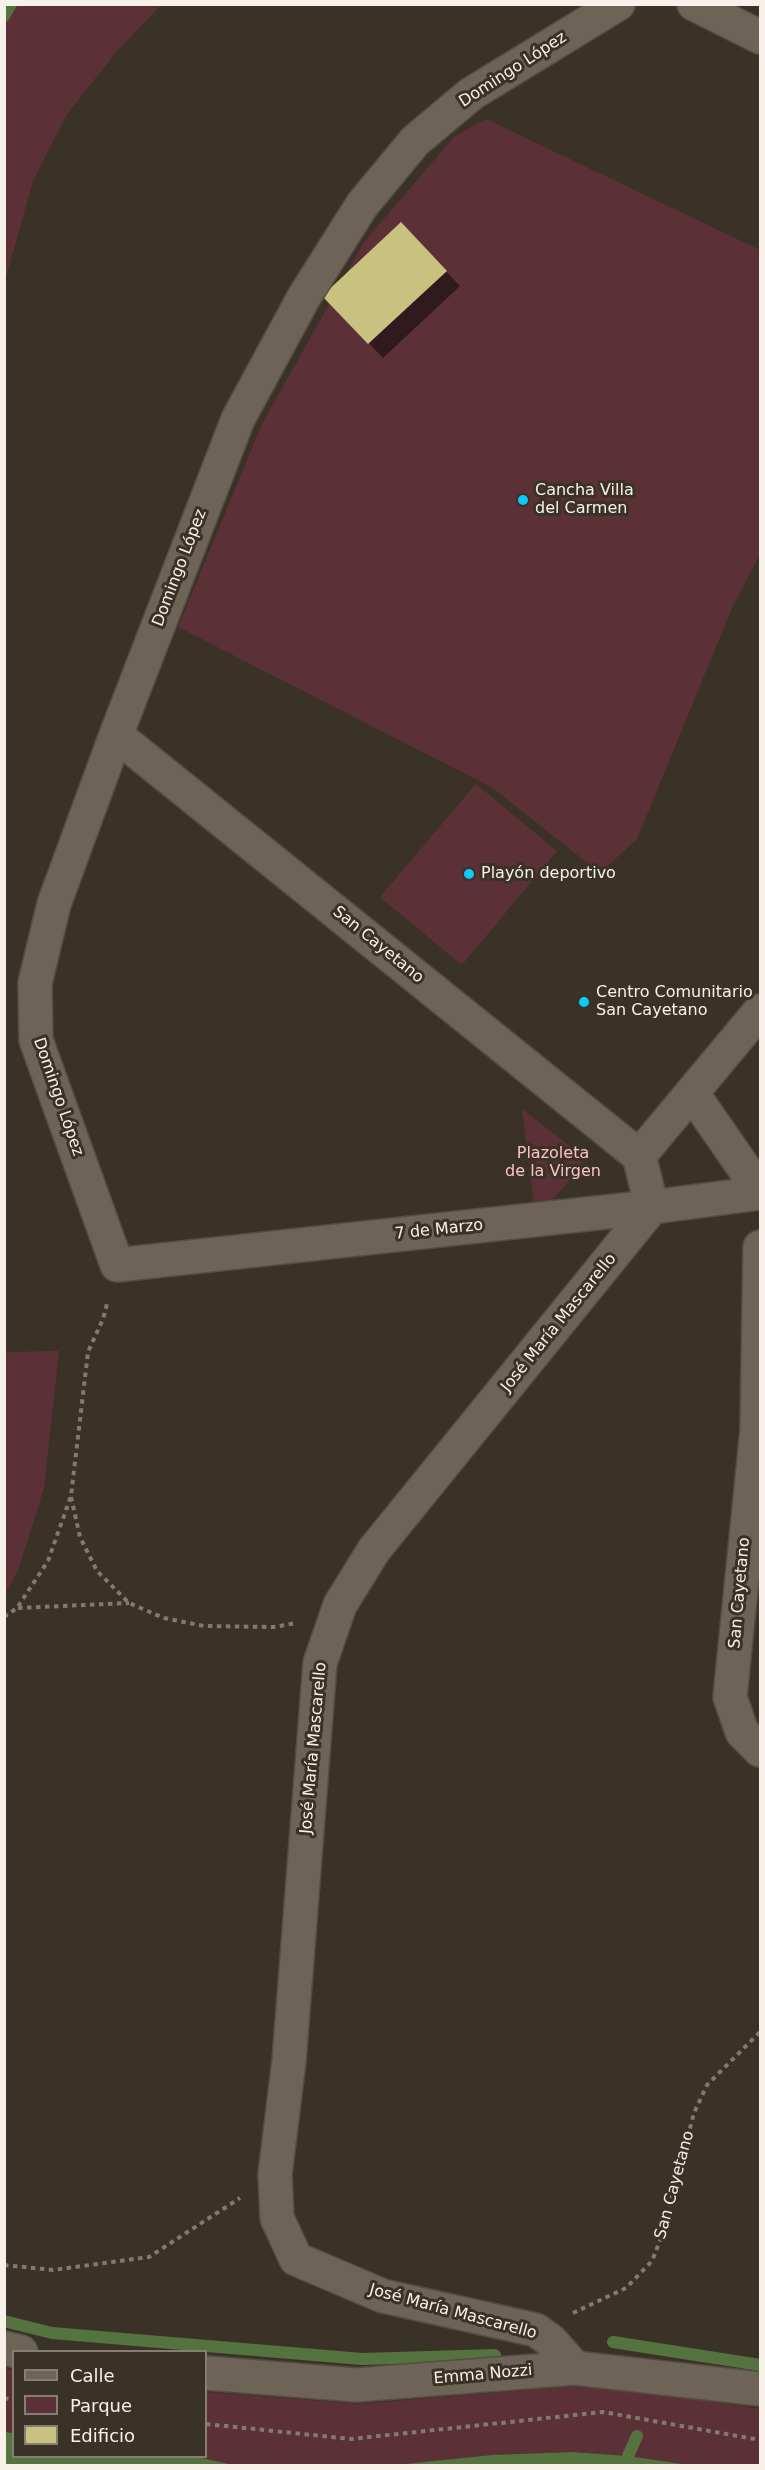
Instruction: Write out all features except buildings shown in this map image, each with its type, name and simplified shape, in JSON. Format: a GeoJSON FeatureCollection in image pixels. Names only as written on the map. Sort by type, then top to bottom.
{"type":"FeatureCollection","features":[{"type":"Feature","properties":{"kind":"street","name":"Domingo López"},"geometry":{"type":"LineString","coordinates":[[117,1265],[36,1040],[35,983],[54,904],[116,735],[238,419],[304,297],[362,205],[415,141],[471,94],[618,4]]}},
{"type":"Feature","properties":{"kind":"street"},"geometry":{"type":"LineString","coordinates":[[694,4],[760,37]]}},
{"type":"Feature","properties":{"kind":"street","name":"San Cayetano"},"geometry":{"type":"LineString","coordinates":[[116,735],[639,1156]]}},
{"type":"Feature","properties":{"kind":"street"},"geometry":{"type":"LineString","coordinates":[[652,1207],[639,1156],[760,1011]]}},
{"type":"Feature","properties":{"kind":"street"},"geometry":{"type":"LineString","coordinates":[[692,1093],[760,1192]]}},
{"type":"Feature","properties":{"kind":"street","name":"7 de Marzo"},"geometry":{"type":"LineString","coordinates":[[117,1265],[652,1207],[760,1192]]}},
{"type":"Feature","properties":{"kind":"street","name":"José María Mascarello"},"geometry":{"type":"LineString","coordinates":[[575,2368],[551,2341],[536,2330],[383,2296],[297,2259],[277,2218],[275,2175],[289,2061],[320,1663],[340,1605],[374,1550],[652,1207]]}},
{"type":"Feature","properties":{"kind":"street","name":"San Cayetano"},"geometry":{"type":"LineString","coordinates":[[760,1247],[755,1499],[730,1697],[742,1732],[760,1750]]}},
{"type":"Feature","properties":{"kind":"street","name":"Emma Nozzi"},"geometry":{"type":"LineString","coordinates":[[207,2373],[356,2385],[575,2368],[760,2389]]}},
{"type":"Feature","properties":{"kind":"path"},"geometry":{"type":"LineString","coordinates":[[4,1617],[17,1608],[48,1561],[71,1496],[88,1352],[103,1319],[117,1265]]}},
{"type":"Feature","properties":{"kind":"path"},"geometry":{"type":"LineString","coordinates":[[71,1496],[80,1537],[97,1571],[129,1603],[164,1618],[204,1626],[274,1627],[317,1620],[340,1605]]}},
{"type":"Feature","properties":{"kind":"path"},"geometry":{"type":"LineString","coordinates":[[17,1608],[129,1603]]}},
{"type":"Feature","properties":{"kind":"path","name":"San Cayetano"},"geometry":{"type":"LineString","coordinates":[[536,2330],[626,2288],[652,2261],[661,2238],[694,2113],[707,2085],[760,2032]]}},
{"type":"Feature","properties":{"kind":"path"},"geometry":{"type":"LineString","coordinates":[[4,2265],[52,2270],[149,2257],[275,2175]]}},
{"type":"Feature","properties":{"kind":"path"},"geometry":{"type":"LineString","coordinates":[[207,2424],[351,2439],[603,2412],[760,2440]]}},
{"type":"Feature","properties":{"kind":"green space"},"geometry":{"type":"Polygon","coordinates":[[[5,4],[161,5],[118,50],[67,114],[33,181],[5,281],[5,4]]]}},
{"type":"Feature","properties":{"kind":"green space"},"geometry":{"type":"Polygon","coordinates":[[[486,119],[760,250],[760,554],[732,608],[637,839],[600,873],[493,788],[178,627],[262,424],[364,242],[454,137],[486,119]]]}},
{"type":"Feature","properties":{"kind":"green space","name":"Playón deportivo"},"geometry":{"type":"Polygon","coordinates":[[[476,784],[557,851],[462,965],[380,897],[476,784]]]}},
{"type":"Feature","properties":{"kind":"green space","name":"Plazoleta de la Virgen"},"geometry":{"type":"Polygon","coordinates":[[[522,1109],[580,1154],[582,1162],[581,1167],[552,1200],[542,1206],[534,1206],[522,1109]]]}},
{"type":"Feature","properties":{"kind":"green space"},"geometry":{"type":"Polygon","coordinates":[[[59,1351],[44,1488],[18,1571],[5,1593],[5,1352],[59,1351]]]}},
{"type":"Feature","properties":{"kind":"green space"},"geometry":{"type":"Polygon","coordinates":[[[5,2368],[12,2370],[12,2433],[5,2432],[5,2368]]]}},
{"type":"Feature","properties":{"kind":"green space"},"geometry":{"type":"Polygon","coordinates":[[[597,2384],[760,2409],[760,2465],[689,2465],[628,2456],[572,2452],[492,2455],[396,2466],[233,2466],[197,2458],[207,2458],[207,2392],[360,2404],[597,2384]]]}},
{"type":"Feature","properties":{"kind":"shaded area"},"geometry":{"type":"Polygon","coordinates":[[[5,2432],[12,2433],[12,2458],[202,2458],[233,2465],[5,2465],[5,2432]]]}},
{"type":"Feature","properties":{"kind":"shaded area"},"geometry":{"type":"Polygon","coordinates":[[[572,2452],[628,2456],[689,2465],[396,2465],[492,2455],[572,2452]]]}},
{"type":"Feature","properties":{"kind":"waterway"},"geometry":{"type":"LineString","coordinates":[[4,16],[11,4]]}},
{"type":"Feature","properties":{"kind":"waterway"},"geometry":{"type":"LineString","coordinates":[[4,2321],[52,2333],[362,2359],[495,2355]]}},
{"type":"Feature","properties":{"kind":"waterway"},"geometry":{"type":"LineString","coordinates":[[613,2342],[760,2365]]}},
{"type":"Feature","properties":{"kind":"waterway"},"geometry":{"type":"LineString","coordinates":[[628,2456],[637,2436]]}},
{"type":"Feature","properties":{"kind":"place","name":"Cancha Villa del Carmen"},"geometry":{"type":"Point","coordinates":[523,500]}},
{"type":"Feature","properties":{"kind":"place","name":"Playón deportivo"},"geometry":{"type":"Point","coordinates":[469,874]}},
{"type":"Feature","properties":{"kind":"place","name":"Centro Comunitario San Cayetano"},"geometry":{"type":"Point","coordinates":[584,1002]}}]}
